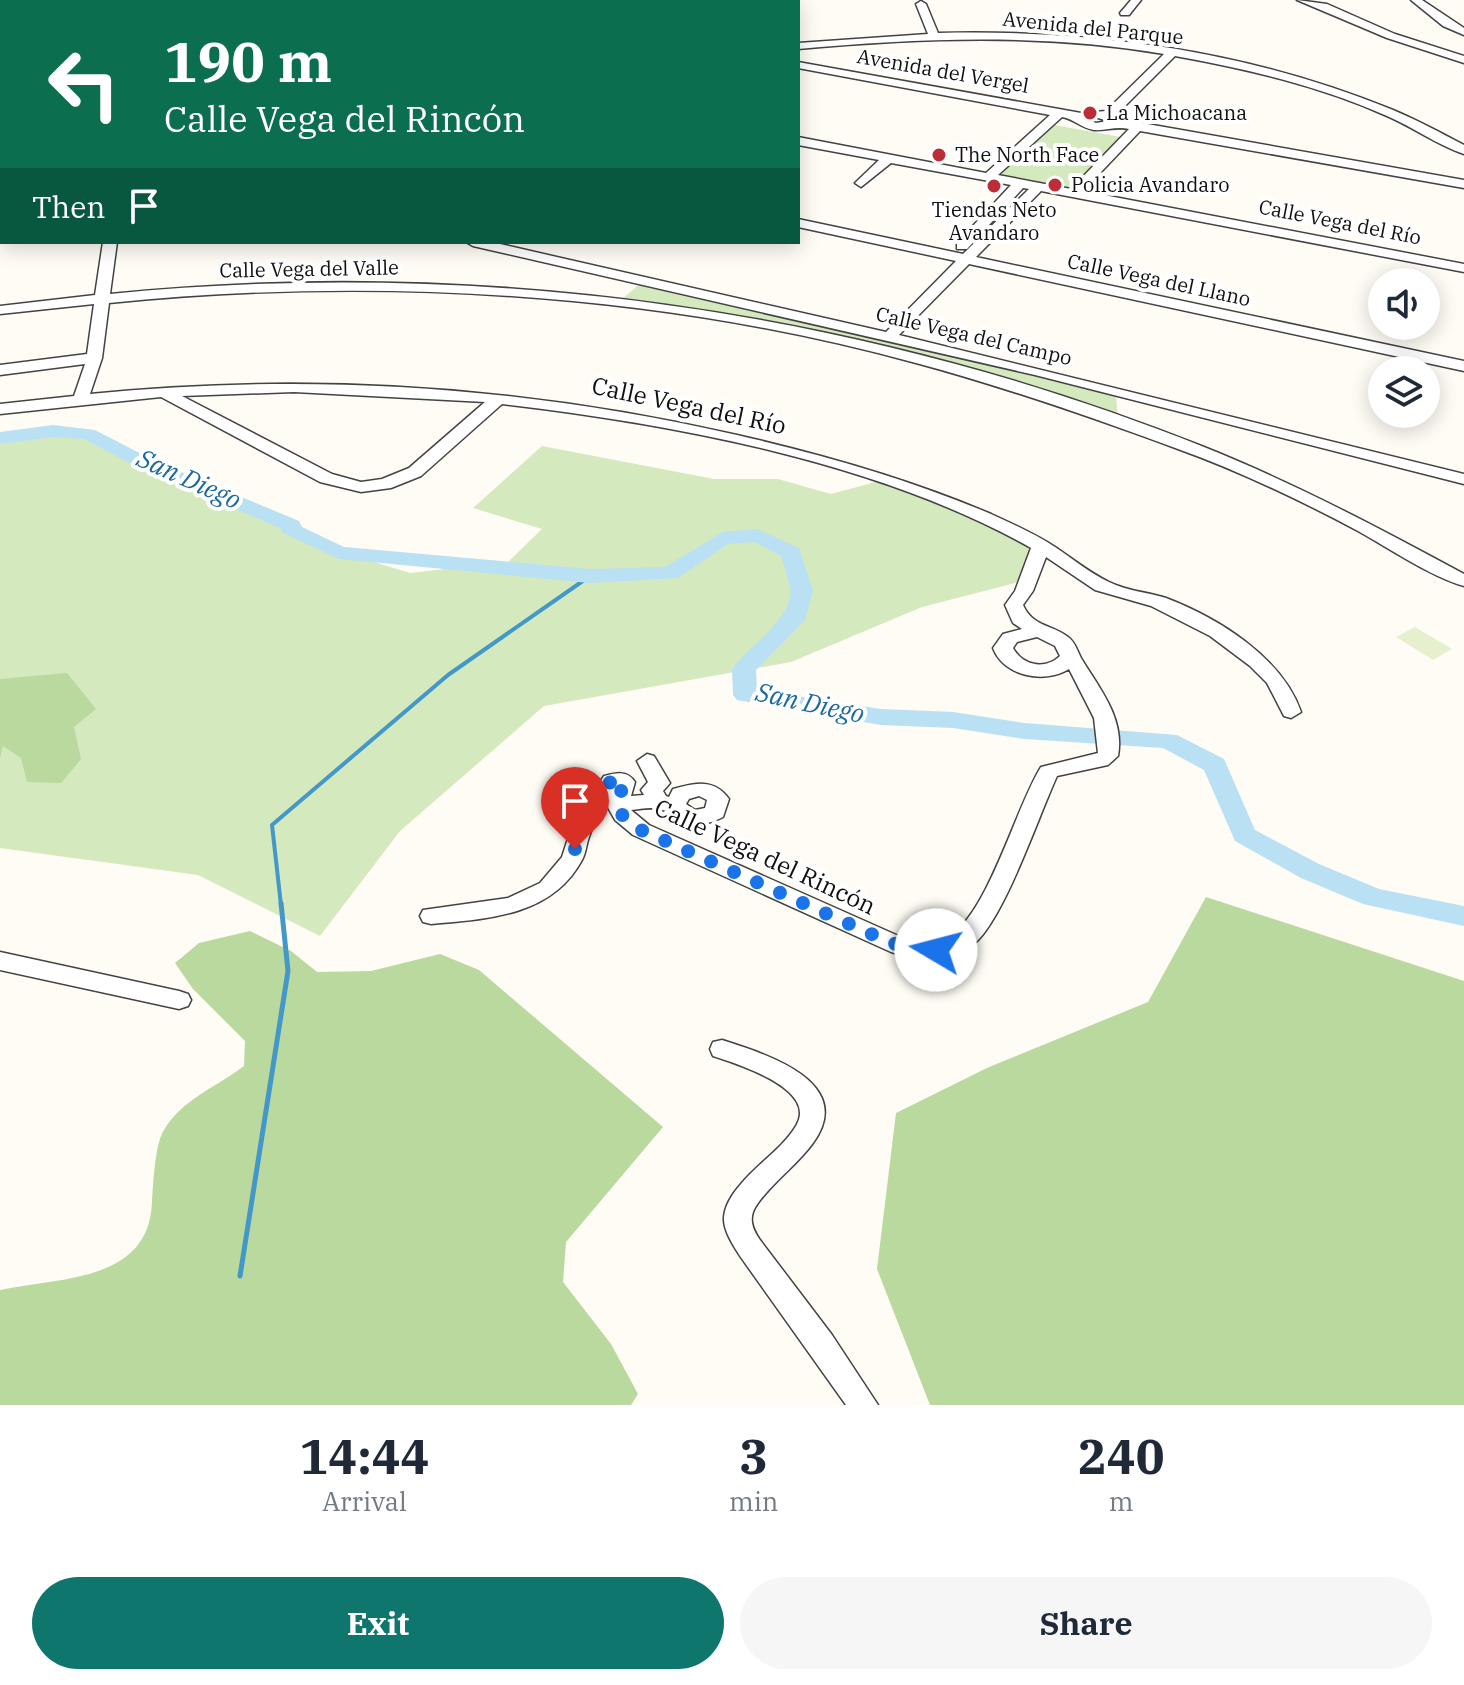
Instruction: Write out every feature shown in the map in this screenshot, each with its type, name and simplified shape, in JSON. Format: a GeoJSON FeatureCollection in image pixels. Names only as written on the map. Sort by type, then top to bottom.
{"type":"FeatureCollection","features":[{"type":"Feature","properties":{"kind":"street"},"geometry":{"type":"LineString","coordinates":[[1125,13],[1136,0]]}},
{"type":"Feature","properties":{"kind":"street"},"geometry":{"type":"LineString","coordinates":[[1302,0],[1391,36],[1464,60]]}},
{"type":"Feature","properties":{"kind":"street"},"geometry":{"type":"LineString","coordinates":[[1416,0],[1438,18],[1464,32]]}},
{"type":"Feature","properties":{"kind":"street"},"geometry":{"type":"LineString","coordinates":[[921,4],[934,36]]}},
{"type":"Feature","properties":{"kind":"street","name":"Avenida del Parque"},"geometry":{"type":"LineString","coordinates":[[800,46],[934,36],[1046,39],[1173,52],[1261,71],[1361,100],[1403,116],[1464,150]]}},
{"type":"Feature","properties":{"kind":"street"},"geometry":{"type":"LineString","coordinates":[[1112,119],[1133,83],[1158,50]]}},
{"type":"Feature","properties":{"kind":"street"},"geometry":{"type":"LineString","coordinates":[[1089,121],[1173,52]]}},
{"type":"Feature","properties":{"kind":"street","name":"Avenida del Vergel"},"geometry":{"type":"LineString","coordinates":[[800,65],[962,94],[1055,118],[1089,121]]}},
{"type":"Feature","properties":{"kind":"street"},"geometry":{"type":"LineString","coordinates":[[962,94],[977,80]]}},
{"type":"Feature","properties":{"kind":"street"},"geometry":{"type":"LineString","coordinates":[[988,178],[1055,118]]}},
{"type":"Feature","properties":{"kind":"street"},"geometry":{"type":"LineString","coordinates":[[1089,121],[1112,119],[1132,132]]}},
{"type":"Feature","properties":{"kind":"street"},"geometry":{"type":"LineString","coordinates":[[1089,121],[1132,132],[1464,184]]}},
{"type":"Feature","properties":{"kind":"street"},"geometry":{"type":"LineString","coordinates":[[1073,194],[1132,132]]}},
{"type":"Feature","properties":{"kind":"street","name":"Calle Vega del Río"},"geometry":{"type":"LineString","coordinates":[[800,141],[1464,268]]}},
{"type":"Feature","properties":{"kind":"street"},"geometry":{"type":"LineString","coordinates":[[861,183],[889,158]]}},
{"type":"Feature","properties":{"kind":"street"},"geometry":{"type":"LineString","coordinates":[[960,257],[1019,184]]}},
{"type":"Feature","properties":{"kind":"street"},"geometry":{"type":"LineString","coordinates":[[882,334],[960,257],[1038,187]]}},
{"type":"Feature","properties":{"kind":"street","name":"Calle Vega del Llano"},"geometry":{"type":"LineString","coordinates":[[800,223],[1464,366]]}},
{"type":"Feature","properties":{"kind":"street"},"geometry":{"type":"LineString","coordinates":[[81,399],[94,358],[110,244]]}},
{"type":"Feature","properties":{"kind":"street","name":"Calle Vega del Campo"},"geometry":{"type":"LineString","coordinates":[[482,244],[882,334],[1464,479]]}},
{"type":"Feature","properties":{"kind":"street"},"geometry":{"type":"LineString","coordinates":[[619,301],[642,281]]}},
{"type":"Feature","properties":{"kind":"street","name":"Calle Vega del Valle"},"geometry":{"type":"LineString","coordinates":[[0,310],[100,299],[325,285],[435,288],[619,301]]}},
{"type":"Feature","properties":{"kind":"street","name":"Calle Vega del Campo"},"geometry":{"type":"LineString","coordinates":[[619,301],[744,321],[890,351],[1119,421]]}},
{"type":"Feature","properties":{"kind":"street"},"geometry":{"type":"LineString","coordinates":[[0,370],[94,358]]}},
{"type":"Feature","properties":{"kind":"street","name":"Calle Vega del Río"},"geometry":{"type":"LineString","coordinates":[[0,409],[165,392],[276,388],[422,392],[617,414],[812,457],[886,480],[968,511],[1041,546],[1112,591],[1157,601],[1231,640],[1289,695],[1291,712]]}},
{"type":"Feature","properties":{"kind":"street"},"geometry":{"type":"LineString","coordinates":[[165,392],[326,478],[361,487],[385,484],[415,472],[497,400]]}},
{"type":"Feature","properties":{"kind":"street"},"geometry":{"type":"LineString","coordinates":[[1132,394],[1119,421],[1317,502],[1383,533],[1464,581]]}},
{"type":"Feature","properties":{"kind":"street"},"geometry":{"type":"LineString","coordinates":[[1037,631],[1017,634],[1005,642],[1003,648],[1009,660],[1024,668],[1045,671],[1062,666],[1070,656],[1062,641],[1037,631],[1020,619],[1013,609],[1041,546]]}},
{"type":"Feature","properties":{"kind":"street","name":"Calle Vega del Rincón"},"geometry":{"type":"LineString","coordinates":[[431,916],[502,908],[536,895],[572,860],[577,836],[585,821],[611,781],[616,779],[624,782],[617,804],[624,818],[641,830],[899,946],[936,950],[962,940],[975,927],[1048,772],[1057,767],[1097,762],[1108,756],[1111,739],[1081,670],[1070,656]]}},
{"type":"Feature","properties":{"kind":"street"},"geometry":{"type":"LineString","coordinates":[[617,804],[667,804],[652,790],[659,783],[647,761]]}},
{"type":"Feature","properties":{"kind":"street"},"geometry":{"type":"LineString","coordinates":[[0,961],[179,1000]]}},
{"type":"Feature","properties":{"kind":"street"},"geometry":{"type":"LineString","coordinates":[[722,1049],[798,1083],[809,1096],[813,1119],[806,1133],[762,1176],[741,1204],[738,1226],[863,1405]]}},
{"type":"Feature","properties":{"kind":"green space"},"geometry":{"type":"Polygon","coordinates":[[[1049,124],[1126,138],[1071,192],[993,176],[1049,124]]]}},
{"type":"Feature","properties":{"kind":"green space"},"geometry":{"type":"Polygon","coordinates":[[[643,281],[1116,395],[1118,419],[910,355],[621,300],[643,281]]]}},
{"type":"Feature","properties":{"kind":"green space"},"geometry":{"type":"Polygon","coordinates":[[[53,429],[90,432],[151,464],[296,526],[293,529],[341,552],[410,573],[508,562],[542,529],[473,508],[542,446],[714,479],[778,479],[831,494],[887,479],[1036,549],[1019,582],[922,607],[791,662],[544,706],[400,831],[320,936],[198,875],[0,848],[0,436],[53,429]]]}},
{"type":"Feature","properties":{"kind":"green space"},"geometry":{"type":"Polygon","coordinates":[[[1415,627],[1452,649],[1433,660],[1396,637],[1415,627]]]}},
{"type":"Feature","properties":{"kind":"green space"},"geometry":{"type":"Polygon","coordinates":[[[67,673],[96,709],[74,727],[81,759],[61,783],[27,782],[21,758],[3,746],[0,758],[0,679],[67,673]]]}},
{"type":"Feature","properties":{"kind":"green space"},"geometry":{"type":"Polygon","coordinates":[[[1206,897],[1464,981],[1464,1405],[930,1405],[877,1269],[896,1113],[989,1067],[1148,1002],[1206,897]]]}},
{"type":"Feature","properties":{"kind":"green space"},"geometry":{"type":"Polygon","coordinates":[[[250,931],[291,951],[317,972],[371,971],[440,954],[479,970],[663,1127],[566,1242],[563,1282],[611,1344],[638,1394],[631,1405],[0,1405],[0,1290],[97,1272],[118,1262],[135,1248],[147,1229],[157,1154],[164,1130],[190,1102],[244,1066],[245,1041],[193,989],[175,963],[199,943],[250,931]]]}},
{"type":"Feature","properties":{"kind":"waterway","name":"San Diego"},"geometry":{"type":"LineString","coordinates":[[0,438],[53,431],[88,434],[148,465],[292,525],[290,529],[339,553],[590,576],[670,573],[723,538],[757,535],[791,553],[802,591],[794,620],[772,638],[744,669],[745,695],[881,717],[953,720],[1025,731],[1168,741],[1215,765],[1244,835],[1310,871],[1373,897],[1464,916]]}},
{"type":"Feature","properties":{"kind":"waterway"},"geometry":{"type":"LineString","coordinates":[[281,905],[272,825],[448,675],[590,576]]}},
{"type":"Feature","properties":{"kind":"waterway"},"geometry":{"type":"LineString","coordinates":[[240,1276],[288,971],[281,903]]}},
{"type":"Feature","properties":{"kind":"place","name":"La Michoacana"},"geometry":{"type":"Point","coordinates":[1090,113]}},
{"type":"Feature","properties":{"kind":"place","name":"The North Face"},"geometry":{"type":"Point","coordinates":[939,155]}},
{"type":"Feature","properties":{"kind":"place","name":"Policia Avandaro"},"geometry":{"type":"Point","coordinates":[1055,185]}},
{"type":"Feature","properties":{"kind":"place","name":"Tiendas Neto Avandaro"},"geometry":{"type":"Point","coordinates":[994,186]}},
{"type":"Feature","properties":{"kind":"route"},"geometry":{"type":"LineString","coordinates":[[575,849],[577,836],[585,821],[611,781],[619,779],[624,782],[617,804],[619,811],[641,830],[887,941],[911,949],[936,950]]}}]}
